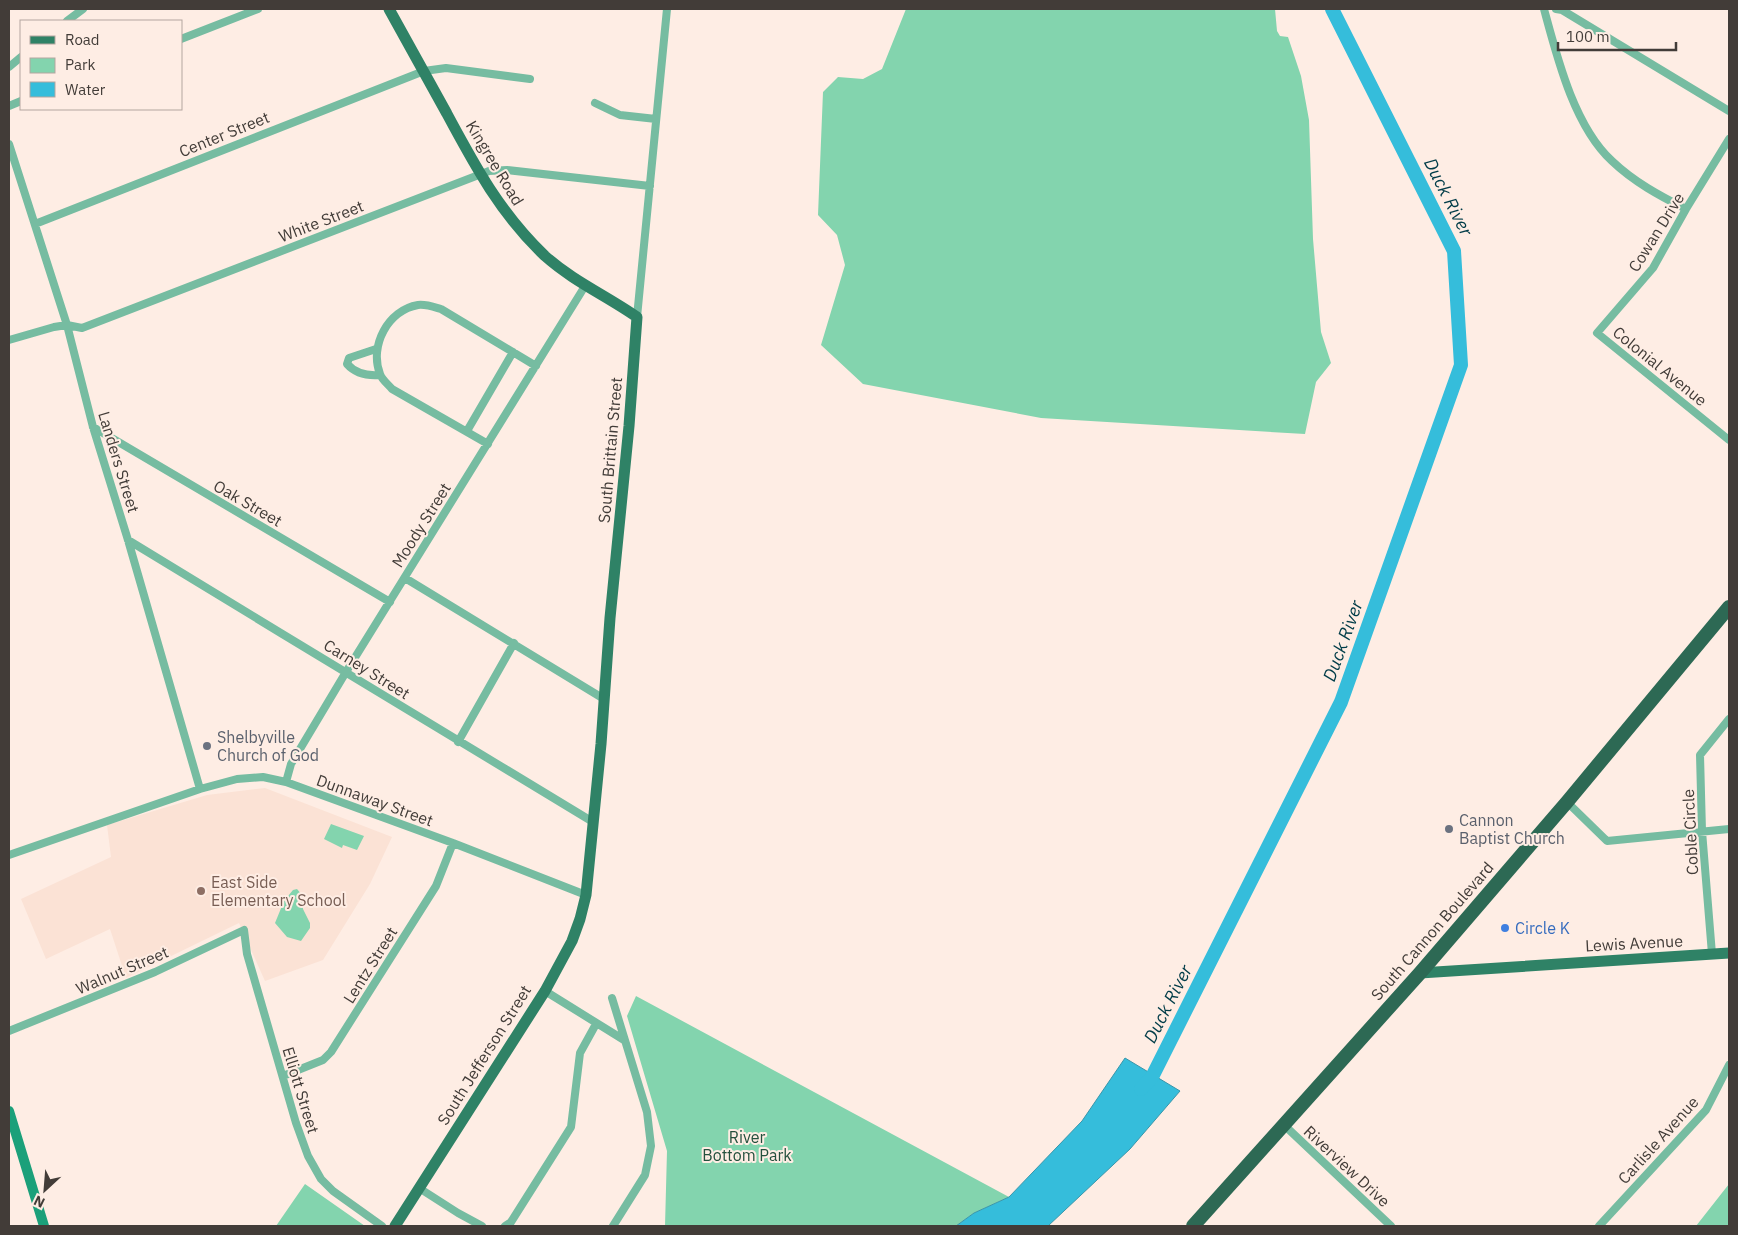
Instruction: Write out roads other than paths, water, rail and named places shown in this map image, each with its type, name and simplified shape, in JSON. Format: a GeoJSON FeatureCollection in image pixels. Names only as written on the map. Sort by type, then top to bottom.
{"type":"FeatureCollection","features":[{"type":"Feature","properties":{"kind":"highway","name":"South Cannon Boulevard"},"geometry":{"type":"LineString","coordinates":[[1193,1226],[1420,973],[1567,802],[1729,607]]}},
{"type":"Feature","properties":{"kind":"main road","name":"Kingree Road"},"geometry":{"type":"LineString","coordinates":[[389,9],[493,196],[523,233],[557,266],[585,286],[637,317]]}},
{"type":"Feature","properties":{"kind":"main road","name":"South Brittain Street"},"geometry":{"type":"LineString","coordinates":[[586,895],[637,317]]}},
{"type":"Feature","properties":{"kind":"main road","name":"South Jefferson Street"},"geometry":{"type":"LineString","coordinates":[[395,1226],[545,991],[572,941],[586,895]]}},
{"type":"Feature","properties":{"kind":"main road","name":"Lewis Avenue"},"geometry":{"type":"LineString","coordinates":[[1420,973],[1729,953]]}},
{"type":"Feature","properties":{"kind":"main road"},"geometry":{"type":"LineString","coordinates":[[9,1111],[44,1226]]}},
{"type":"Feature","properties":{"kind":"street"},"geometry":{"type":"LineString","coordinates":[[68,20],[83,9]]}},
{"type":"Feature","properties":{"kind":"street"},"geometry":{"type":"LineString","coordinates":[[182,39],[258,9]]}},
{"type":"Feature","properties":{"kind":"street","name":"South Brittain Street"},"geometry":{"type":"LineString","coordinates":[[637,317],[667,9]]}},
{"type":"Feature","properties":{"kind":"street"},"geometry":{"type":"LineString","coordinates":[[1544,9],[1559,66],[1579,113],[1592,137],[1611,161],[1647,189],[1686,210]]}},
{"type":"Feature","properties":{"kind":"street"},"geometry":{"type":"LineString","coordinates":[[1556,9],[1562,10],[1729,111]]}},
{"type":"Feature","properties":{"kind":"street"},"geometry":{"type":"LineString","coordinates":[[9,67],[20,58]]}},
{"type":"Feature","properties":{"kind":"street","name":"Center Street"},"geometry":{"type":"LineString","coordinates":[[35,224],[424,71],[446,68],[530,80]]}},
{"type":"Feature","properties":{"kind":"street"},"geometry":{"type":"LineString","coordinates":[[594,103],[620,115],[656,119]]}},
{"type":"Feature","properties":{"kind":"street","name":"Cowan Drive"},"geometry":{"type":"LineString","coordinates":[[1597,333],[1653,268],[1729,138]]}},
{"type":"Feature","properties":{"kind":"street","name":"Landers Street"},"geometry":{"type":"LineString","coordinates":[[9,144],[67,325],[93,427],[128,540],[200,789]]}},
{"type":"Feature","properties":{"kind":"street","name":"White Street"},"geometry":{"type":"LineString","coordinates":[[9,340],[54,327],[67,325],[82,328],[489,171],[507,170],[650,186]]}},
{"type":"Feature","properties":{"kind":"street","name":"Moody Street"},"geometry":{"type":"LineString","coordinates":[[286,782],[292,764],[346,672],[585,286]]}},
{"type":"Feature","properties":{"kind":"street"},"geometry":{"type":"LineString","coordinates":[[488,444],[392,389],[380,375],[376,357],[376,349],[385,328],[400,312],[420,305],[431,306],[441,309],[536,366]]}},
{"type":"Feature","properties":{"kind":"street","name":"Colonial Avenue"},"geometry":{"type":"LineString","coordinates":[[1597,333],[1729,440]]}},
{"type":"Feature","properties":{"kind":"street"},"geometry":{"type":"LineString","coordinates":[[376,349],[349,358],[347,364],[364,375],[380,375]]}},
{"type":"Feature","properties":{"kind":"street"},"geometry":{"type":"LineString","coordinates":[[467,431],[513,352]]}},
{"type":"Feature","properties":{"kind":"street","name":"Oak Street"},"geometry":{"type":"LineString","coordinates":[[93,427],[390,602]]}},
{"type":"Feature","properties":{"kind":"street","name":"Carney Street"},"geometry":{"type":"LineString","coordinates":[[128,540],[458,742],[593,822]]}},
{"type":"Feature","properties":{"kind":"street"},"geometry":{"type":"LineString","coordinates":[[405,578],[604,699]]}},
{"type":"Feature","properties":{"kind":"street"},"geometry":{"type":"LineString","coordinates":[[458,742],[514,643]]}},
{"type":"Feature","properties":{"kind":"street","name":"Coble Circle"},"geometry":{"type":"LineString","coordinates":[[1712,954],[1702,831],[1700,754],[1729,719]]}},
{"type":"Feature","properties":{"kind":"street","name":"Dunnaway Street"},"geometry":{"type":"LineString","coordinates":[[9,855],[200,789],[238,778],[263,777],[286,782],[453,843],[586,895]]}},
{"type":"Feature","properties":{"kind":"street"},"geometry":{"type":"LineString","coordinates":[[1567,802],[1607,841],[1729,829]]}},
{"type":"Feature","properties":{"kind":"street","name":"Lentz Street"},"geometry":{"type":"LineString","coordinates":[[283,1076],[323,1060],[331,1052],[436,886],[453,843]]}},
{"type":"Feature","properties":{"kind":"street","name":"Elliott Street"},"geometry":{"type":"LineString","coordinates":[[244,930],[247,954],[296,1123],[308,1156],[321,1179],[332,1191],[382,1226]]}},
{"type":"Feature","properties":{"kind":"street","name":"Walnut Street"},"geometry":{"type":"LineString","coordinates":[[9,1031],[155,972],[244,930]]}},
{"type":"Feature","properties":{"kind":"street"},"geometry":{"type":"LineString","coordinates":[[545,991],[624,1040]]}},
{"type":"Feature","properties":{"kind":"street"},"geometry":{"type":"LineString","coordinates":[[612,998],[646,1112],[651,1146],[645,1175],[613,1226]]}},
{"type":"Feature","properties":{"kind":"street"},"geometry":{"type":"LineString","coordinates":[[505,1226],[511,1222],[571,1127],[580,1053],[596,1024]]}},
{"type":"Feature","properties":{"kind":"street","name":"Carlisle Avenue"},"geometry":{"type":"LineString","coordinates":[[1599,1226],[1706,1110],[1729,1065]]}},
{"type":"Feature","properties":{"kind":"street","name":"Riverview Drive"},"geometry":{"type":"LineString","coordinates":[[1284,1126],[1391,1226]]}},
{"type":"Feature","properties":{"kind":"street"},"geometry":{"type":"LineString","coordinates":[[419,1188],[482,1226]]}},
{"type":"Feature","properties":{"kind":"water"},"geometry":{"type":"Polygon","coordinates":[[[1125,1058],[1180,1091],[1130,1149],[1048,1226],[956,1226],[974,1213],[1009,1197],[1082,1121],[1125,1058]]]}},
{"type":"Feature","properties":{"kind":"waterway","name":"Duck River"},"geometry":{"type":"LineString","coordinates":[[1141,1089],[1152,1077],[1341,702],[1461,365],[1454,251],[1332,9]]}},
{"type":"Feature","properties":{"kind":"place","name":"Shelbyville Church of God"},"geometry":{"type":"Point","coordinates":[207,746]}},
{"type":"Feature","properties":{"kind":"place","name":"Cannon Baptist Church"},"geometry":{"type":"Point","coordinates":[1449,829]}},
{"type":"Feature","properties":{"kind":"place","name":"East Side Elementary School"},"geometry":{"type":"Point","coordinates":[201,891]}},
{"type":"Feature","properties":{"kind":"place","name":"Circle K"},"geometry":{"type":"Point","coordinates":[1505,928]}},
{"type":"Feature","properties":{"kind":"park label","name":"River Bottom Park"},"geometry":{"type":"Point","coordinates":[747,1146]}}]}
